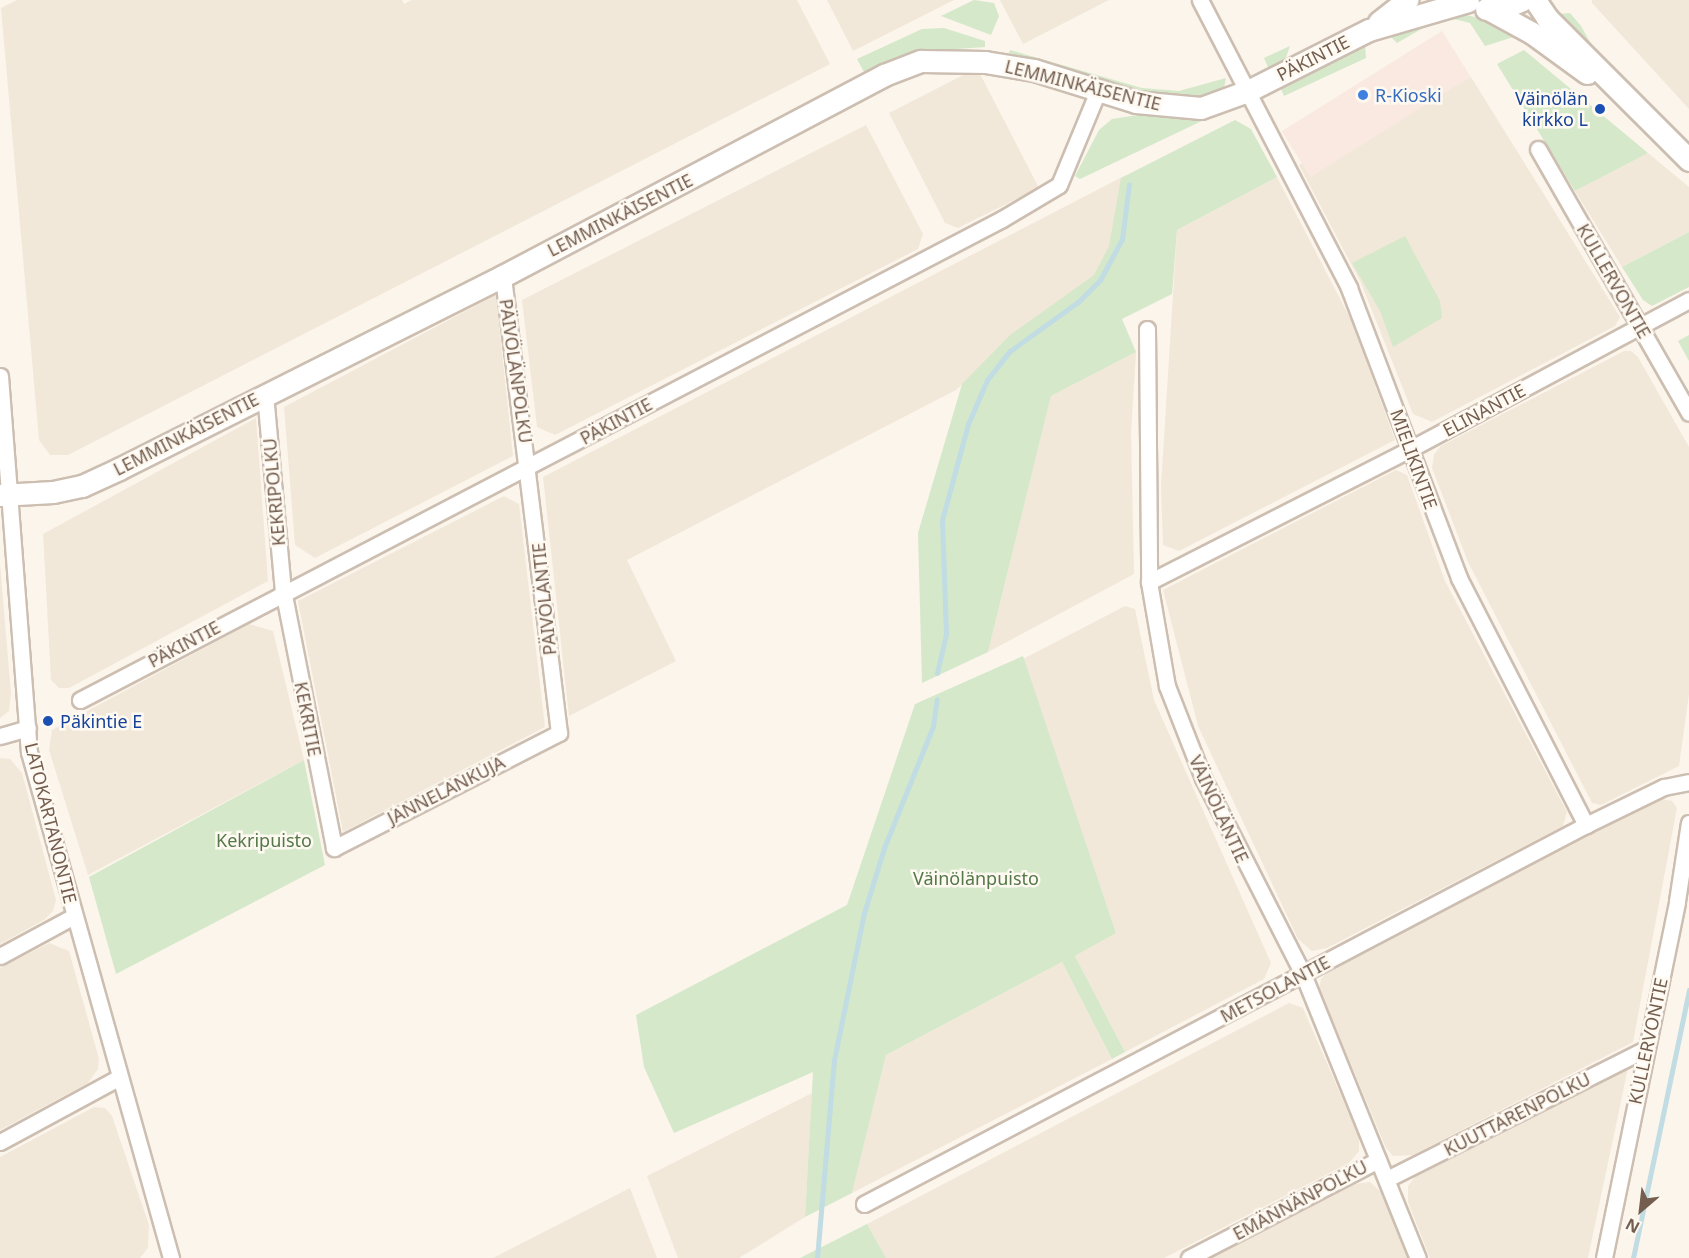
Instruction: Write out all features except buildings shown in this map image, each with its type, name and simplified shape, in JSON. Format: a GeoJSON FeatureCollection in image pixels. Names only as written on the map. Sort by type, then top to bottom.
{"type":"FeatureCollection","features":[{"type":"Feature","properties":{"kind":"street","name":"MIELIKINTIE"},"geometry":{"type":"LineString","coordinates":[[1200,0],[1252,88],[1349,288],[1459,578],[1586,825]]}},
{"type":"Feature","properties":{"kind":"street","name":"PÄKINTIE"},"geometry":{"type":"LineString","coordinates":[[1369,30],[1407,0]]}},
{"type":"Feature","properties":{"kind":"street"},"geometry":{"type":"LineString","coordinates":[[1490,10],[1512,6],[1522,0]]}},
{"type":"Feature","properties":{"kind":"street"},"geometry":{"type":"LineString","coordinates":[[1535,0],[1547,18],[1689,160]]}},
{"type":"Feature","properties":{"kind":"street","name":"PÄKINTIE"},"geometry":{"type":"LineString","coordinates":[[1252,88],[1369,30],[1468,1]]}},
{"type":"Feature","properties":{"kind":"street"},"geometry":{"type":"LineString","coordinates":[[1468,1],[1532,33],[1638,110]]}},
{"type":"Feature","properties":{"kind":"street","name":"LEMMINKÄISENTIE"},"geometry":{"type":"LineString","coordinates":[[5,495],[82,486],[503,276],[884,75],[921,61],[985,62],[1034,70],[1098,91],[1164,107],[1201,108],[1252,88]]}},
{"type":"Feature","properties":{"kind":"street","name":"PÄKINTIE"},"geometry":{"type":"LineString","coordinates":[[80,700],[283,590],[529,466],[1002,219],[1059,185],[1098,91]]}},
{"type":"Feature","properties":{"kind":"street","name":"KULLERVONTIE"},"geometry":{"type":"LineString","coordinates":[[1538,149],[1689,413]]}},
{"type":"Feature","properties":{"kind":"street","name":"PÄIVÖLÄNPOLKU"},"geometry":{"type":"LineString","coordinates":[[503,276],[529,466]]}},
{"type":"Feature","properties":{"kind":"street","name":"ELINANTIE"},"geometry":{"type":"LineString","coordinates":[[1149,582],[1410,449],[1689,300]]}},
{"type":"Feature","properties":{"kind":"street","name":"VÄINÖLÄNTIE"},"geometry":{"type":"LineString","coordinates":[[1148,329],[1149,582],[1167,686],[1203,778],[1303,974],[1418,1258]]}},
{"type":"Feature","properties":{"kind":"street","name":"LATOKARTANONTIE"},"geometry":{"type":"LineString","coordinates":[[0,376],[5,495],[29,752],[118,1078],[171,1258]]}},
{"type":"Feature","properties":{"kind":"street","name":"KEKRIPOLKU"},"geometry":{"type":"LineString","coordinates":[[265,394],[283,590]]}},
{"type":"Feature","properties":{"kind":"street","name":"PÄIVÖLÄNTIE"},"geometry":{"type":"LineString","coordinates":[[529,466],[559,733]]}},
{"type":"Feature","properties":{"kind":"street","name":"KEKRITIE"},"geometry":{"type":"LineString","coordinates":[[283,590],[334,848]]}},
{"type":"Feature","properties":{"kind":"street"},"geometry":{"type":"LineString","coordinates":[[0,736],[28,728]]}},
{"type":"Feature","properties":{"kind":"street","name":"JANNELANKUJA"},"geometry":{"type":"LineString","coordinates":[[334,848],[559,733]]}},
{"type":"Feature","properties":{"kind":"street","name":"METSOLANTIE"},"geometry":{"type":"LineString","coordinates":[[864,1204],[1586,825],[1664,787],[1689,782]]}},
{"type":"Feature","properties":{"kind":"street","name":"KULLERVONTIE"},"geometry":{"type":"LineString","coordinates":[[1604,1258],[1689,823]]}},
{"type":"Feature","properties":{"kind":"street"},"geometry":{"type":"LineString","coordinates":[[0,956],[74,916]]}},
{"type":"Feature","properties":{"kind":"street","name":"KUUTTARENPOLKU"},"geometry":{"type":"LineString","coordinates":[[1387,1179],[1646,1049]]}},
{"type":"Feature","properties":{"kind":"street"},"geometry":{"type":"LineString","coordinates":[[0,1142],[118,1078]]}},
{"type":"Feature","properties":{"kind":"street","name":"EMÄNNÄNPOLKU"},"geometry":{"type":"LineString","coordinates":[[1190,1258],[1378,1160]]}},
{"type":"Feature","properties":{"kind":"shaded area"},"geometry":{"type":"Polygon","coordinates":[[[17,0],[402,0],[404,4],[412,0],[797,0],[830,64],[68,455],[50,455],[39,440],[1,8],[17,0]]]}},
{"type":"Feature","properties":{"kind":"shaded area"},"geometry":{"type":"Polygon","coordinates":[[[827,0],[954,0],[853,51],[827,0]]]}},
{"type":"Feature","properties":{"kind":"shaded area"},"geometry":{"type":"Polygon","coordinates":[[[1000,0],[1109,0],[1023,44],[1000,0]]]}},
{"type":"Feature","properties":{"kind":"shaded area"},"geometry":{"type":"Polygon","coordinates":[[[1592,0],[1689,0],[1689,109],[1592,3],[1592,0]]]}},
{"type":"Feature","properties":{"kind":"shaded area"},"geometry":{"type":"Polygon","coordinates":[[[1442,31],[1471,77],[1310,177],[1282,131],[1442,31]]]}},
{"type":"Feature","properties":{"kind":"shaded area"},"geometry":{"type":"Polygon","coordinates":[[[977,68],[1039,188],[958,228],[945,223],[889,113],[977,68]]]}},
{"type":"Feature","properties":{"kind":"shaded area"},"geometry":{"type":"Polygon","coordinates":[[[1471,77],[1620,317],[1615,326],[1432,422],[1413,414],[1361,283],[1299,165],[1471,77]]]}},
{"type":"Feature","properties":{"kind":"shaded area"},"geometry":{"type":"Polygon","coordinates":[[[866,125],[923,234],[918,249],[555,435],[537,427],[522,300],[866,125]]]}},
{"type":"Feature","properties":{"kind":"shaded area"},"geometry":{"type":"Polygon","coordinates":[[[1648,153],[1689,187],[1689,232],[1622,267],[1575,191],[1648,153]]]}},
{"type":"Feature","properties":{"kind":"shaded area"},"geometry":{"type":"Polygon","coordinates":[[[1126,175],[1118,239],[1100,280],[1009,341],[956,390],[627,560],[676,661],[569,716],[543,477],[1126,175]]]}},
{"type":"Feature","properties":{"kind":"shaded area"},"geometry":{"type":"Polygon","coordinates":[[[1277,177],[1352,322],[1395,440],[1179,551],[1163,545],[1161,486],[1177,230],[1277,177]]]}},
{"type":"Feature","properties":{"kind":"shaded area"},"geometry":{"type":"Polygon","coordinates":[[[496,295],[513,456],[315,558],[295,545],[284,407],[496,295]]]}},
{"type":"Feature","properties":{"kind":"shaded area"},"geometry":{"type":"Polygon","coordinates":[[[1624,351],[1631,351],[1638,357],[1689,447],[1689,694],[1679,766],[1601,805],[1592,803],[1468,562],[1432,468],[1434,454],[1441,446],[1624,351]]]}},
{"type":"Feature","properties":{"kind":"shaded area"},"geometry":{"type":"Polygon","coordinates":[[[1136,352],[1131,433],[1134,574],[988,652],[1051,396],[1136,352]]]}},
{"type":"Feature","properties":{"kind":"shaded area"},"geometry":{"type":"Polygon","coordinates":[[[256,418],[268,581],[69,688],[59,688],[51,680],[43,534],[256,418]]]}},
{"type":"Feature","properties":{"kind":"shaded area"},"geometry":{"type":"Polygon","coordinates":[[[1396,470],[1407,475],[1445,581],[1567,812],[1563,826],[1327,948],[1312,951],[1298,939],[1198,726],[1163,590],[1396,470]]]}},
{"type":"Feature","properties":{"kind":"shaded area"},"geometry":{"type":"Polygon","coordinates":[[[504,496],[519,504],[545,727],[343,832],[298,601],[504,496]]]}},
{"type":"Feature","properties":{"kind":"shaded area"},"geometry":{"type":"Polygon","coordinates":[[[0,563],[11,694],[9,711],[0,718],[0,563]]]}},
{"type":"Feature","properties":{"kind":"shaded area"},"geometry":{"type":"Polygon","coordinates":[[[1125,606],[1135,609],[1154,700],[1271,963],[1264,979],[1125,1052],[1075,956],[1116,933],[1023,659],[1125,606]]]}},
{"type":"Feature","properties":{"kind":"shaded area"},"geometry":{"type":"Polygon","coordinates":[[[249,624],[273,631],[304,760],[88,875],[49,750],[52,730],[249,624]]]}},
{"type":"Feature","properties":{"kind":"shaded area"},"geometry":{"type":"Polygon","coordinates":[[[0,758],[10,759],[22,773],[56,900],[53,911],[44,920],[0,944],[0,758]]]}},
{"type":"Feature","properties":{"kind":"shaded area"},"geometry":{"type":"Polygon","coordinates":[[[1662,799],[1672,801],[1677,808],[1633,1042],[1413,1155],[1393,1156],[1386,1148],[1319,988],[1321,979],[1328,971],[1527,866],[1662,799]]]}},
{"type":"Feature","properties":{"kind":"shaded area"},"geometry":{"type":"Polygon","coordinates":[[[49,943],[69,951],[99,1059],[98,1069],[88,1083],[0,1130],[0,968],[49,943]]]}},
{"type":"Feature","properties":{"kind":"shaded area"},"geometry":{"type":"Polygon","coordinates":[[[1062,962],[1112,1059],[852,1193],[886,1055],[1062,962]]]}},
{"type":"Feature","properties":{"kind":"shaded area"},"geometry":{"type":"Polygon","coordinates":[[[1289,1003],[1303,1008],[1359,1137],[1359,1151],[1349,1163],[1164,1258],[886,1258],[867,1224],[1289,1003]]]}},
{"type":"Feature","properties":{"kind":"shaded area"},"geometry":{"type":"Polygon","coordinates":[[[1628,1068],[1588,1258],[1430,1258],[1408,1202],[1408,1186],[1416,1176],[1628,1068]]]}},
{"type":"Feature","properties":{"kind":"shaded area"},"geometry":{"type":"Polygon","coordinates":[[[812,1093],[805,1217],[739,1258],[678,1258],[647,1176],[812,1093]]]}},
{"type":"Feature","properties":{"kind":"shaded area"},"geometry":{"type":"Polygon","coordinates":[[[94,1107],[105,1108],[112,1116],[149,1225],[148,1248],[140,1258],[0,1258],[0,1157],[94,1107]]]}},
{"type":"Feature","properties":{"kind":"shaded area"},"geometry":{"type":"Polygon","coordinates":[[[1370,1182],[1383,1194],[1408,1258],[1211,1258],[1354,1184],[1370,1182]]]}},
{"type":"Feature","properties":{"kind":"shaded area"},"geometry":{"type":"Polygon","coordinates":[[[630,1188],[657,1258],[493,1258],[626,1190],[630,1188]]]}},
{"type":"Feature","properties":{"kind":"green space"},"geometry":{"type":"Polygon","coordinates":[[[974,0],[994,3],[999,16],[991,35],[941,16],[974,0]]]}},
{"type":"Feature","properties":{"kind":"green space"},"geometry":{"type":"Polygon","coordinates":[[[1570,13],[1581,26],[1596,53],[1558,14],[1570,13]]]}},
{"type":"Feature","properties":{"kind":"green space"},"geometry":{"type":"Polygon","coordinates":[[[1462,14],[1491,21],[1520,35],[1485,46],[1470,23],[1442,16],[1462,14]]]}},
{"type":"Feature","properties":{"kind":"green space"},"geometry":{"type":"Polygon","coordinates":[[[1431,20],[1430,24],[1397,43],[1388,34],[1431,20]]]}},
{"type":"Feature","properties":{"kind":"green space"},"geometry":{"type":"Polygon","coordinates":[[[944,28],[985,41],[985,47],[915,52],[864,72],[857,59],[922,29],[944,28]]]}},
{"type":"Feature","properties":{"kind":"green space"},"geometry":{"type":"Polygon","coordinates":[[[1365,45],[1366,58],[1284,96],[1281,89],[1365,45]]]}},
{"type":"Feature","properties":{"kind":"green space"},"geometry":{"type":"Polygon","coordinates":[[[1290,46],[1285,60],[1269,69],[1264,58],[1290,46]]]}},
{"type":"Feature","properties":{"kind":"green space"},"geometry":{"type":"Polygon","coordinates":[[[1010,50],[1142,88],[1179,91],[1226,78],[1224,88],[1212,95],[1177,98],[1139,93],[1009,53],[1010,50]]]}},
{"type":"Feature","properties":{"kind":"green space"},"geometry":{"type":"Polygon","coordinates":[[[1524,50],[1648,153],[1575,191],[1497,64],[1524,50]]]}},
{"type":"Feature","properties":{"kind":"green space"},"geometry":{"type":"Polygon","coordinates":[[[1138,115],[1208,118],[1080,179],[1075,176],[1099,130],[1112,119],[1138,115]]]}},
{"type":"Feature","properties":{"kind":"green space"},"geometry":{"type":"Polygon","coordinates":[[[1235,120],[1251,129],[1277,177],[1177,230],[1172,294],[1122,319],[1136,352],[1051,396],[988,652],[922,683],[918,533],[962,384],[1010,335],[1094,275],[1109,246],[1121,178],[1235,120]]]}},
{"type":"Feature","properties":{"kind":"green space"},"geometry":{"type":"Polygon","coordinates":[[[1689,232],[1689,287],[1652,306],[1643,300],[1622,267],[1689,232]]]}},
{"type":"Feature","properties":{"kind":"green space"},"geometry":{"type":"Polygon","coordinates":[[[1405,236],[1440,301],[1442,318],[1393,347],[1380,311],[1352,263],[1405,236]]]}},
{"type":"Feature","properties":{"kind":"green space"},"geometry":{"type":"Polygon","coordinates":[[[1689,335],[1689,361],[1678,341],[1689,335]]]}},
{"type":"Feature","properties":{"kind":"green space","name":"Väinölänpuisto"},"geometry":{"type":"Polygon","coordinates":[[[1023,656],[1116,933],[1075,956],[1125,1052],[1112,1059],[1062,962],[886,1055],[852,1193],[805,1217],[813,1072],[674,1133],[644,1067],[636,1015],[847,905],[915,704],[1023,656]]]}},
{"type":"Feature","properties":{"kind":"green space","name":"Kekripuisto"},"geometry":{"type":"Polygon","coordinates":[[[304,760],[325,865],[116,974],[89,877],[304,760]]]}},
{"type":"Feature","properties":{"kind":"green space"},"geometry":{"type":"Polygon","coordinates":[[[867,1224],[886,1258],[800,1258],[867,1224]]]}},
{"type":"Feature","properties":{"kind":"waterway"},"geometry":{"type":"LineString","coordinates":[[937,673],[946,634],[942,520],[968,424],[987,380],[1010,351],[1079,301],[1100,280],[1122,239],[1129,184]]}},
{"type":"Feature","properties":{"kind":"waterway"},"geometry":{"type":"LineString","coordinates":[[817,1258],[834,1060],[864,913],[884,848],[933,726],[937,699]]}},
{"type":"Feature","properties":{"kind":"waterway"},"geometry":{"type":"LineString","coordinates":[[1633,1258],[1689,990]]}},
{"type":"Feature","properties":{"kind":"place","name":"R-Kioski"},"geometry":{"type":"Point","coordinates":[1363,95]}},
{"type":"Feature","properties":{"kind":"place","name":"Väinölän kirkko L"},"geometry":{"type":"Point","coordinates":[1600,109]}},
{"type":"Feature","properties":{"kind":"place","name":"Päkintie E"},"geometry":{"type":"Point","coordinates":[48,721]}}]}
